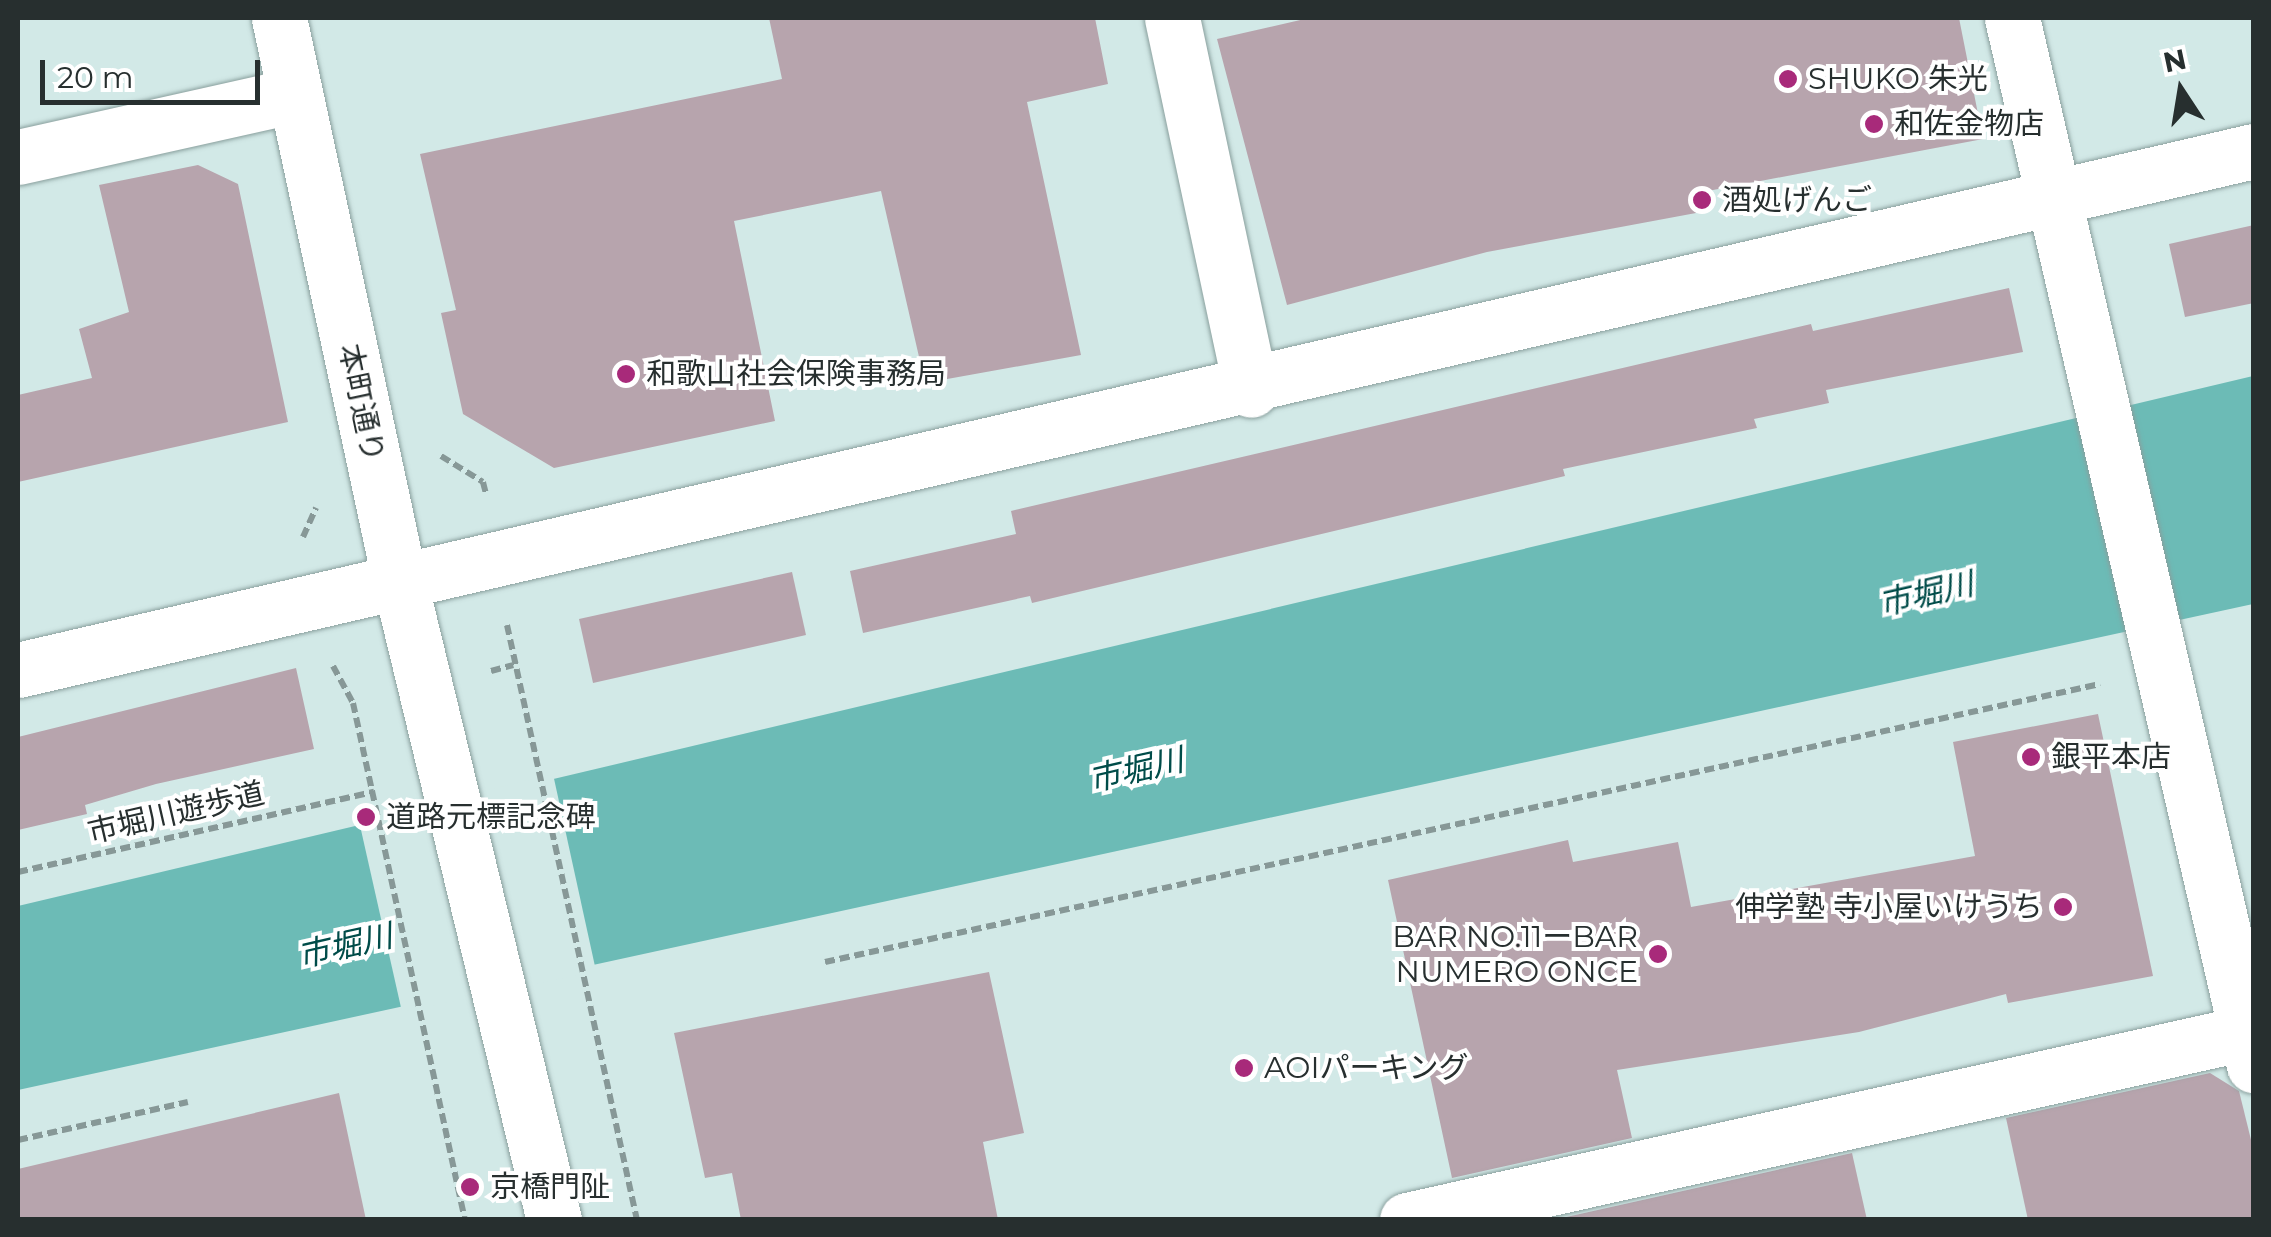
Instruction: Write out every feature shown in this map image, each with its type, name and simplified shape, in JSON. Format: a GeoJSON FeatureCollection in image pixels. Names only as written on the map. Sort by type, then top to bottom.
{"type":"FeatureCollection","features":[{"type":"Feature","properties":{"kind":"street","name":"本町通り"},"geometry":{"type":"LineString","coordinates":[[279,18],[400,583],[455,786],[554,1220]]}},
{"type":"Feature","properties":{"kind":"street"},"geometry":{"type":"LineString","coordinates":[[1172,18],[1251,390]]}},
{"type":"Feature","properties":{"kind":"street"},"geometry":{"type":"LineString","coordinates":[[1440,1216],[2251,1043],[2050,196],[2012,18]]}},
{"type":"Feature","properties":{"kind":"street"},"geometry":{"type":"LineString","coordinates":[[18,157],[296,95]]}},
{"type":"Feature","properties":{"kind":"street"},"geometry":{"type":"LineString","coordinates":[[18,670],[1251,390],[2254,150]]}},
{"type":"Feature","properties":{"kind":"path"},"geometry":{"type":"LineString","coordinates":[[316,600],[374,792],[466,1220]]}},
{"type":"Feature","properties":{"kind":"path"},"geometry":{"type":"LineString","coordinates":[[825,962],[2116,680]]}},
{"type":"Feature","properties":{"kind":"path"},"geometry":{"type":"LineString","coordinates":[[536,768],[637,1220]]}},
{"type":"Feature","properties":{"kind":"path","name":"市堀川遊歩道"},"geometry":{"type":"LineString","coordinates":[[18,872],[374,792]]}},
{"type":"Feature","properties":{"kind":"path"},"geometry":{"type":"LineString","coordinates":[[18,1140],[188,1102]]}},
{"type":"Feature","properties":{"kind":"water","name":"市堀川"},"geometry":{"type":"Polygon","coordinates":[[[2253,376],[2253,604],[18,1090],[18,906],[2253,376]]]}},
{"type":"Feature","properties":{"kind":"pier"},"geometry":{"type":"Polygon","coordinates":[[[553,774],[596,971],[402,1012],[359,821],[553,774]]]}},
{"type":"Feature","properties":{"kind":"building"},"geometry":{"type":"Polygon","coordinates":[[[769,18],[1095,18],[1108,84],[1027,102],[1081,355],[925,383],[881,191],[734,221],[775,421],[554,468],[463,414],[441,313],[456,310],[420,154],[782,79],[769,18]]]}},
{"type":"Feature","properties":{"kind":"building"},"geometry":{"type":"Polygon","coordinates":[[[1309,18],[1959,18],[1983,139],[1692,194],[1696,213],[1487,252],[1287,305],[1217,39],[1309,18]]]}},
{"type":"Feature","properties":{"kind":"building"},"geometry":{"type":"Polygon","coordinates":[[[198,165],[238,184],[288,422],[18,482],[18,395],[92,378],[79,329],[129,312],[99,185],[198,165]]]}},
{"type":"Feature","properties":{"kind":"building"},"geometry":{"type":"Polygon","coordinates":[[[2254,225],[2254,303],[2185,317],[2169,244],[2254,225]]]}},
{"type":"Feature","properties":{"kind":"building"},"geometry":{"type":"Polygon","coordinates":[[[2009,288],[2023,352],[1826,390],[1829,403],[1754,419],[1757,428],[1563,469],[1565,476],[1032,603],[1030,596],[863,633],[850,571],[1016,534],[1011,511],[1811,324],[1813,331],[2009,288]]]}},
{"type":"Feature","properties":{"kind":"building"},"geometry":{"type":"Polygon","coordinates":[[[792,572],[806,635],[593,683],[579,619],[792,572]]]}},
{"type":"Feature","properties":{"kind":"building"},"geometry":{"type":"Polygon","coordinates":[[[296,668],[314,749],[156,784],[85,805],[87,814],[18,830],[18,737],[296,668]]]}},
{"type":"Feature","properties":{"kind":"building"},"geometry":{"type":"Polygon","coordinates":[[[2098,714],[2153,976],[2008,1003],[2006,994],[1859,1032],[1617,1070],[1632,1138],[1452,1178],[1388,880],[1568,840],[1573,862],[1678,842],[1691,907],[1975,856],[1953,742],[2098,714]]]}},
{"type":"Feature","properties":{"kind":"building"},"geometry":{"type":"Polygon","coordinates":[[[989,972],[1024,1133],[983,1142],[998,1220],[741,1220],[732,1173],[705,1178],[674,1033],[989,972]]]}},
{"type":"Feature","properties":{"kind":"building"},"geometry":{"type":"Polygon","coordinates":[[[2210,1073],[2239,1091],[2254,1152],[2254,1220],[2028,1220],[2006,1118],[2210,1073]]]}},
{"type":"Feature","properties":{"kind":"building"},"geometry":{"type":"Polygon","coordinates":[[[339,1093],[366,1220],[18,1220],[18,1169],[339,1093]]]}},
{"type":"Feature","properties":{"kind":"building"},"geometry":{"type":"Polygon","coordinates":[[[1852,1153],[1867,1220],[1553,1220],[1852,1153]]]}},
{"type":"Feature","properties":{"kind":"place","name":"SHUKO 朱光"},"geometry":{"type":"Point","coordinates":[1788,79]}},
{"type":"Feature","properties":{"kind":"place","name":"和佐金物店"},"geometry":{"type":"Point","coordinates":[1874,124]}},
{"type":"Feature","properties":{"kind":"place","name":"酒処げんご"},"geometry":{"type":"Point","coordinates":[1702,200]}},
{"type":"Feature","properties":{"kind":"place","name":"和歌山社会保険事務局"},"geometry":{"type":"Point","coordinates":[626,374]}},
{"type":"Feature","properties":{"kind":"place","name":"銀平本店"},"geometry":{"type":"Point","coordinates":[2031,757]}},
{"type":"Feature","properties":{"kind":"place","name":"道路元標記念碑"},"geometry":{"type":"Point","coordinates":[366,817]}},
{"type":"Feature","properties":{"kind":"place","name":"伸学塾 寺小屋いけうち"},"geometry":{"type":"Point","coordinates":[2063,907]}},
{"type":"Feature","properties":{"kind":"place","name":"BAR NO.11ーBAR NUMERO ONCE"},"geometry":{"type":"Point","coordinates":[1658,954]}},
{"type":"Feature","properties":{"kind":"place","name":"AOIパーキング"},"geometry":{"type":"Point","coordinates":[1244,1068]}},
{"type":"Feature","properties":{"kind":"place","name":"京橋門阯"},"geometry":{"type":"Point","coordinates":[470,1187]}}]}
